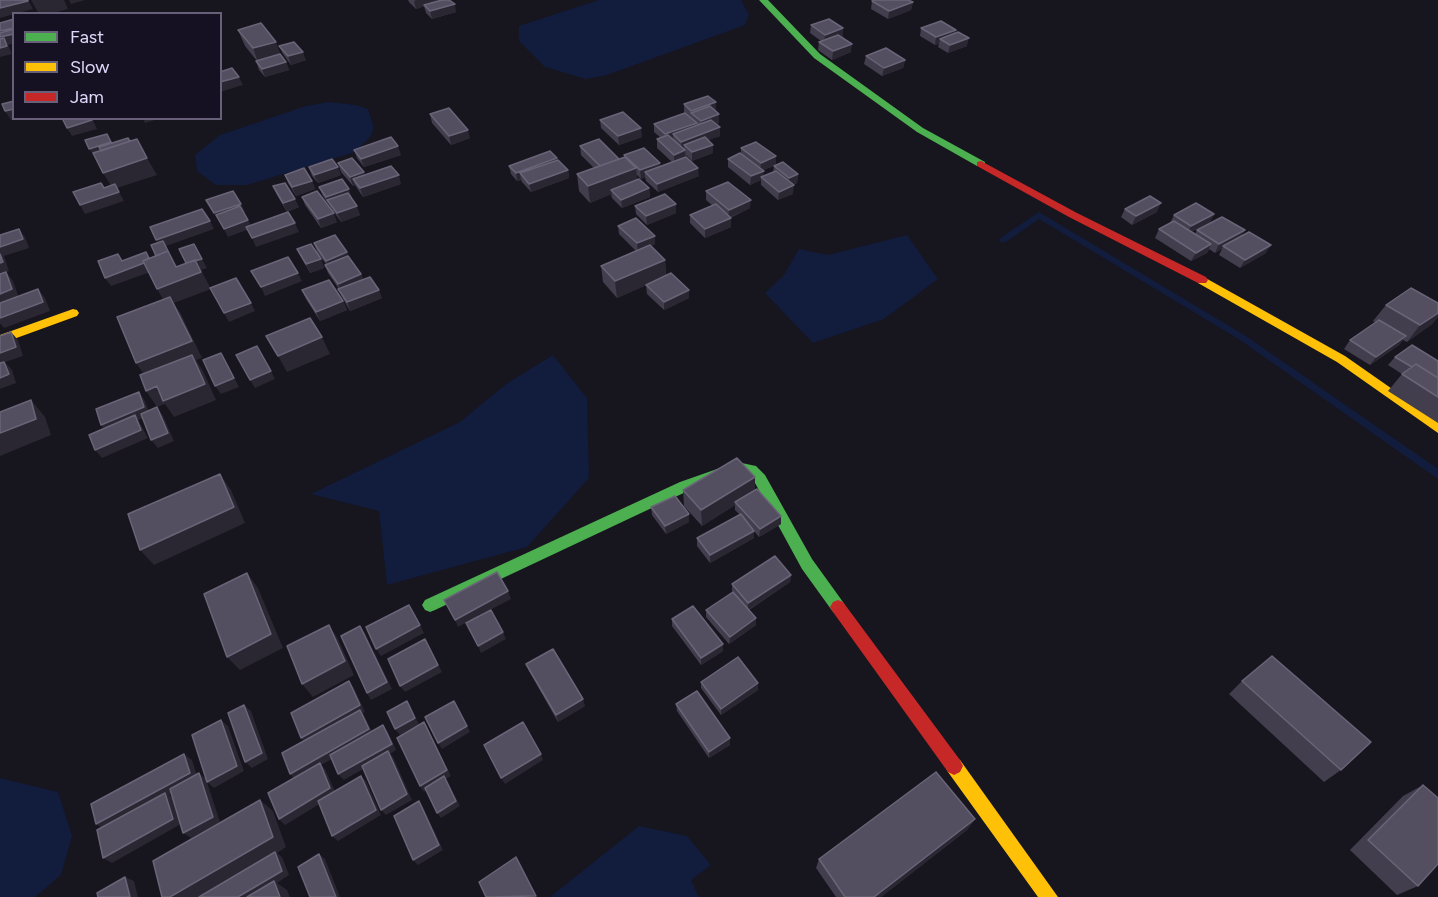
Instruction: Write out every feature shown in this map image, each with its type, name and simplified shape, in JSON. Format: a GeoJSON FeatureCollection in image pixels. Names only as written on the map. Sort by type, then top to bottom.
{"type":"FeatureCollection","features":[{"type":"Feature","properties":{"kind":"street"},"geometry":{"type":"LineString","coordinates":[[763,0],[817,56],[920,130],[1072,214],[1162,258],[1263,314],[1341,359],[1438,428]]}},
{"type":"Feature","properties":{"kind":"street"},"geometry":{"type":"LineString","coordinates":[[0,340],[74,313]]}},
{"type":"Feature","properties":{"kind":"street"},"geometry":{"type":"LineString","coordinates":[[430,605],[685,486],[737,467],[751,470],[759,479],[807,564],[1049,897]]}},
{"type":"Feature","properties":{"kind":"water"},"geometry":{"type":"Polygon","coordinates":[[[599,0],[741,0],[749,15],[745,25],[607,75],[586,79],[545,67],[519,41],[519,26],[599,0]]]}},
{"type":"Feature","properties":{"kind":"water"},"geometry":{"type":"Polygon","coordinates":[[[328,102],[356,105],[368,109],[374,128],[371,136],[355,152],[247,185],[216,185],[197,171],[195,155],[220,135],[306,106],[328,102]]]}},
{"type":"Feature","properties":{"kind":"water"},"geometry":{"type":"Polygon","coordinates":[[[907,235],[938,279],[884,319],[813,343],[765,293],[784,275],[799,249],[828,255],[907,235]]]}},
{"type":"Feature","properties":{"kind":"water"},"geometry":{"type":"Polygon","coordinates":[[[553,355],[587,398],[589,478],[527,547],[387,585],[379,511],[311,494],[460,422],[506,384],[553,355]]]}},
{"type":"Feature","properties":{"kind":"water"},"geometry":{"type":"Polygon","coordinates":[[[0,778],[58,792],[72,836],[61,875],[35,897],[0,897],[0,778]]]}},
{"type":"Feature","properties":{"kind":"water"},"geometry":{"type":"Polygon","coordinates":[[[639,826],[687,836],[711,865],[691,880],[699,897],[550,897],[639,826]]]}},
{"type":"Feature","properties":{"kind":"building"},"geometry":{"type":"Polygon","coordinates":[[[0,0],[28,0],[28,1],[0,8],[0,0]]]}},
{"type":"Feature","properties":{"kind":"building"},"geometry":{"type":"Polygon","coordinates":[[[449,0],[455,4],[430,11],[424,5],[449,0]]]}},
{"type":"Feature","properties":{"kind":"building"},"geometry":{"type":"Polygon","coordinates":[[[872,1],[913,2],[889,11],[872,1]]]}},
{"type":"Feature","properties":{"kind":"building"},"geometry":{"type":"Polygon","coordinates":[[[829,19],[843,28],[825,35],[811,25],[829,19]]]}},
{"type":"Feature","properties":{"kind":"building"},"geometry":{"type":"Polygon","coordinates":[[[12,20],[12,28],[0,31],[0,23],[12,20]]]}},
{"type":"Feature","properties":{"kind":"building"},"geometry":{"type":"Polygon","coordinates":[[[941,21],[956,30],[936,37],[921,28],[941,21]]]}},
{"type":"Feature","properties":{"kind":"building"},"geometry":{"type":"Polygon","coordinates":[[[261,23],[276,42],[253,48],[238,30],[261,23]]]}},
{"type":"Feature","properties":{"kind":"building"},"geometry":{"type":"Polygon","coordinates":[[[12,30],[12,34],[0,37],[0,33],[12,30]]]}},
{"type":"Feature","properties":{"kind":"building"},"geometry":{"type":"Polygon","coordinates":[[[958,32],[969,38],[950,45],[940,39],[958,32]]]}},
{"type":"Feature","properties":{"kind":"building"},"geometry":{"type":"Polygon","coordinates":[[[838,35],[852,44],[833,51],[819,42],[838,35]]]}},
{"type":"Feature","properties":{"kind":"building"},"geometry":{"type":"Polygon","coordinates":[[[4,38],[7,46],[0,48],[0,39],[4,38]]]}},
{"type":"Feature","properties":{"kind":"building"},"geometry":{"type":"Polygon","coordinates":[[[294,42],[303,52],[288,56],[279,46],[294,42]]]}},
{"type":"Feature","properties":{"kind":"building"},"geometry":{"type":"Polygon","coordinates":[[[886,48],[905,60],[884,68],[866,56],[886,48]]]}},
{"type":"Feature","properties":{"kind":"building"},"geometry":{"type":"Polygon","coordinates":[[[280,54],[286,62],[262,69],[256,61],[280,54]]]}},
{"type":"Feature","properties":{"kind":"building"},"geometry":{"type":"Polygon","coordinates":[[[232,68],[239,77],[222,81],[222,71],[232,68]]]}},
{"type":"Feature","properties":{"kind":"building"},"geometry":{"type":"Polygon","coordinates":[[[708,96],[716,102],[691,111],[684,104],[708,96]]]}},
{"type":"Feature","properties":{"kind":"building"},"geometry":{"type":"Polygon","coordinates":[[[12,102],[12,109],[5,111],[2,104],[12,102]]]}},
{"type":"Feature","properties":{"kind":"building"},"geometry":{"type":"Polygon","coordinates":[[[710,106],[719,114],[701,121],[691,113],[710,106]]]}},
{"type":"Feature","properties":{"kind":"building"},"geometry":{"type":"Polygon","coordinates":[[[449,108],[468,130],[449,136],[430,114],[449,108]]]}},
{"type":"Feature","properties":{"kind":"building"},"geometry":{"type":"Polygon","coordinates":[[[623,112],[641,128],[618,136],[600,120],[623,112]]]}},
{"type":"Feature","properties":{"kind":"building"},"geometry":{"type":"Polygon","coordinates":[[[685,113],[697,123],[665,134],[654,124],[685,113]]]}},
{"type":"Feature","properties":{"kind":"building"},"geometry":{"type":"Polygon","coordinates":[[[63,120],[92,120],[67,128],[63,120]]]}},
{"type":"Feature","properties":{"kind":"building"},"geometry":{"type":"Polygon","coordinates":[[[711,120],[720,127],[681,142],[673,134],[711,120]]]}},
{"type":"Feature","properties":{"kind":"building"},"geometry":{"type":"Polygon","coordinates":[[[107,134],[111,142],[89,149],[85,140],[107,134]]]}},
{"type":"Feature","properties":{"kind":"building"},"geometry":{"type":"Polygon","coordinates":[[[668,135],[685,150],[674,155],[657,139],[668,135]]]}},
{"type":"Feature","properties":{"kind":"building"},"geometry":{"type":"Polygon","coordinates":[[[391,137],[398,146],[361,159],[354,150],[391,137]]]}},
{"type":"Feature","properties":{"kind":"building"},"geometry":{"type":"Polygon","coordinates":[[[705,137],[713,145],[692,152],[684,145],[705,137]]]}},
{"type":"Feature","properties":{"kind":"building"},"geometry":{"type":"Polygon","coordinates":[[[128,138],[130,141],[101,151],[99,147],[128,138]]]}},
{"type":"Feature","properties":{"kind":"building"},"geometry":{"type":"Polygon","coordinates":[[[137,139],[147,158],[103,173],[93,153],[137,139]]]}},
{"type":"Feature","properties":{"kind":"building"},"geometry":{"type":"Polygon","coordinates":[[[599,139],[619,159],[600,166],[580,146],[599,139]]]}},
{"type":"Feature","properties":{"kind":"building"},"geometry":{"type":"Polygon","coordinates":[[[756,142],[776,156],[761,163],[741,148],[756,142]]]}},
{"type":"Feature","properties":{"kind":"building"},"geometry":{"type":"Polygon","coordinates":[[[644,148],[660,163],[640,170],[624,155],[644,148]]]}},
{"type":"Feature","properties":{"kind":"building"},"geometry":{"type":"Polygon","coordinates":[[[550,151],[557,158],[516,173],[509,166],[550,151]]]}},
{"type":"Feature","properties":{"kind":"building"},"geometry":{"type":"Polygon","coordinates":[[[740,153],[764,171],[751,176],[728,159],[740,153]]]}},
{"type":"Feature","properties":{"kind":"building"},"geometry":{"type":"Polygon","coordinates":[[[625,157],[636,168],[588,186],[577,174],[625,157]]]}},
{"type":"Feature","properties":{"kind":"building"},"geometry":{"type":"Polygon","coordinates":[[[686,157],[698,168],[657,184],[645,172],[686,157]]]}},
{"type":"Feature","properties":{"kind":"building"},"geometry":{"type":"Polygon","coordinates":[[[352,158],[364,172],[350,177],[338,163],[352,158]]]}},
{"type":"Feature","properties":{"kind":"building"},"geometry":{"type":"Polygon","coordinates":[[[332,159],[338,167],[314,175],[309,167],[332,159]]]}},
{"type":"Feature","properties":{"kind":"building"},"geometry":{"type":"Polygon","coordinates":[[[558,160],[568,170],[529,184],[520,173],[558,160]]]}},
{"type":"Feature","properties":{"kind":"building"},"geometry":{"type":"Polygon","coordinates":[[[783,162],[798,174],[789,178],[774,166],[783,162]]]}},
{"type":"Feature","properties":{"kind":"building"},"geometry":{"type":"Polygon","coordinates":[[[391,166],[399,175],[360,188],[353,179],[391,166]]]}},
{"type":"Feature","properties":{"kind":"building"},"geometry":{"type":"Polygon","coordinates":[[[304,168],[312,181],[292,187],[285,175],[304,168]]]}},
{"type":"Feature","properties":{"kind":"building"},"geometry":{"type":"Polygon","coordinates":[[[776,171],[794,185],[779,192],[761,177],[776,171]]]}},
{"type":"Feature","properties":{"kind":"building"},"geometry":{"type":"Polygon","coordinates":[[[342,179],[349,189],[326,197],[319,187],[342,179]]]}},
{"type":"Feature","properties":{"kind":"building"},"geometry":{"type":"Polygon","coordinates":[[[639,179],[649,188],[621,200],[611,190],[639,179]]]}},
{"type":"Feature","properties":{"kind":"building"},"geometry":{"type":"Polygon","coordinates":[[[728,182],[751,200],[729,210],[706,191],[728,182]]]}},
{"type":"Feature","properties":{"kind":"building"},"geometry":{"type":"Polygon","coordinates":[[[101,183],[104,188],[115,184],[119,192],[80,205],[73,192],[101,183]]]}},
{"type":"Feature","properties":{"kind":"building"},"geometry":{"type":"Polygon","coordinates":[[[285,183],[295,199],[283,203],[273,186],[285,183]]]}},
{"type":"Feature","properties":{"kind":"building"},"geometry":{"type":"Polygon","coordinates":[[[233,191],[241,204],[214,213],[206,200],[233,191]]]}},
{"type":"Feature","properties":{"kind":"building"},"geometry":{"type":"Polygon","coordinates":[[[317,191],[334,213],[318,219],[302,197],[317,191]]]}},
{"type":"Feature","properties":{"kind":"building"},"geometry":{"type":"Polygon","coordinates":[[[348,193],[357,206],[337,213],[327,200],[348,193]]]}},
{"type":"Feature","properties":{"kind":"building"},"geometry":{"type":"Polygon","coordinates":[[[665,194],[676,204],[646,216],[635,206],[665,194]]]}},
{"type":"Feature","properties":{"kind":"building"},"geometry":{"type":"Polygon","coordinates":[[[1150,196],[1161,203],[1136,216],[1125,209],[1150,196]]]}},
{"type":"Feature","properties":{"kind":"building"},"geometry":{"type":"Polygon","coordinates":[[[1196,203],[1214,214],[1191,226],[1174,215],[1196,203]]]}},
{"type":"Feature","properties":{"kind":"building"},"geometry":{"type":"Polygon","coordinates":[[[716,204],[731,218],[705,229],[690,215],[716,204]]]}},
{"type":"Feature","properties":{"kind":"building"},"geometry":{"type":"Polygon","coordinates":[[[240,206],[248,220],[224,229],[216,215],[240,206]]]}},
{"type":"Feature","properties":{"kind":"building"},"geometry":{"type":"Polygon","coordinates":[[[202,209],[210,221],[156,240],[150,227],[202,209]]]}},
{"type":"Feature","properties":{"kind":"building"},"geometry":{"type":"Polygon","coordinates":[[[288,212],[295,223],[252,238],[246,227],[288,212]]]}},
{"type":"Feature","properties":{"kind":"building"},"geometry":{"type":"Polygon","coordinates":[[[1222,217],[1245,230],[1219,244],[1197,230],[1222,217]]]}},
{"type":"Feature","properties":{"kind":"building"},"geometry":{"type":"Polygon","coordinates":[[[636,218],[655,236],[637,243],[618,226],[636,218]]]}},
{"type":"Feature","properties":{"kind":"building"},"geometry":{"type":"Polygon","coordinates":[[[1174,221],[1211,244],[1196,253],[1159,229],[1174,221]]]}},
{"type":"Feature","properties":{"kind":"building"},"geometry":{"type":"Polygon","coordinates":[[[19,229],[23,239],[0,247],[0,235],[19,229]]]}},
{"type":"Feature","properties":{"kind":"building"},"geometry":{"type":"Polygon","coordinates":[[[1249,232],[1271,245],[1245,260],[1223,246],[1249,232]]]}},
{"type":"Feature","properties":{"kind":"building"},"geometry":{"type":"Polygon","coordinates":[[[335,235],[347,252],[326,261],[314,243],[335,235]]]}},
{"type":"Feature","properties":{"kind":"building"},"geometry":{"type":"Polygon","coordinates":[[[163,241],[168,251],[156,256],[151,245],[163,241]]]}},
{"type":"Feature","properties":{"kind":"building"},"geometry":{"type":"Polygon","coordinates":[[[194,244],[202,259],[186,263],[179,249],[194,244]]]}},
{"type":"Feature","properties":{"kind":"building"},"geometry":{"type":"Polygon","coordinates":[[[311,244],[321,259],[306,264],[297,249],[311,244]]]}},
{"type":"Feature","properties":{"kind":"building"},"geometry":{"type":"Polygon","coordinates":[[[650,245],[665,260],[615,281],[601,266],[650,245]]]}},
{"type":"Feature","properties":{"kind":"building"},"geometry":{"type":"Polygon","coordinates":[[[168,251],[176,267],[195,260],[201,272],[157,289],[143,261],[168,251]]]}},
{"type":"Feature","properties":{"kind":"building"},"geometry":{"type":"Polygon","coordinates":[[[146,252],[149,258],[143,261],[144,263],[105,278],[98,261],[118,254],[122,261],[146,252]]]}},
{"type":"Feature","properties":{"kind":"building"},"geometry":{"type":"Polygon","coordinates":[[[348,256],[361,274],[338,284],[325,265],[348,256]]]}},
{"type":"Feature","properties":{"kind":"building"},"geometry":{"type":"Polygon","coordinates":[[[288,257],[298,273],[261,287],[251,271],[288,257]]]}},
{"type":"Feature","properties":{"kind":"building"},"geometry":{"type":"Polygon","coordinates":[[[6,272],[12,289],[0,294],[0,274],[6,272]]]}},
{"type":"Feature","properties":{"kind":"building"},"geometry":{"type":"Polygon","coordinates":[[[671,273],[689,290],[664,302],[646,285],[671,273]]]}},
{"type":"Feature","properties":{"kind":"building"},"geometry":{"type":"Polygon","coordinates":[[[370,277],[379,290],[347,302],[338,289],[370,277]]]}},
{"type":"Feature","properties":{"kind":"building"},"geometry":{"type":"Polygon","coordinates":[[[236,278],[251,303],[224,313],[210,288],[236,278]]]}},
{"type":"Feature","properties":{"kind":"building"},"geometry":{"type":"Polygon","coordinates":[[[329,280],[343,301],[316,312],[302,290],[329,280]]]}},
{"type":"Feature","properties":{"kind":"building"},"geometry":{"type":"Polygon","coordinates":[[[1411,288],[1438,303],[1438,313],[1420,325],[1386,305],[1411,288]]]}},
{"type":"Feature","properties":{"kind":"building"},"geometry":{"type":"Polygon","coordinates":[[[38,289],[43,302],[0,318],[0,303],[38,289]]]}},
{"type":"Feature","properties":{"kind":"building"},"geometry":{"type":"Polygon","coordinates":[[[170,297],[192,341],[136,363],[117,317],[170,297]]]}},
{"type":"Feature","properties":{"kind":"building"},"geometry":{"type":"Polygon","coordinates":[[[310,318],[322,337],[278,356],[266,336],[310,318]]]}},
{"type":"Feature","properties":{"kind":"building"},"geometry":{"type":"Polygon","coordinates":[[[1379,320],[1406,336],[1376,357],[1350,340],[1379,320]]]}},
{"type":"Feature","properties":{"kind":"building"},"geometry":{"type":"Polygon","coordinates":[[[11,332],[16,347],[0,353],[0,336],[11,332]]]}},
{"type":"Feature","properties":{"kind":"building"},"geometry":{"type":"Polygon","coordinates":[[[1412,345],[1438,361],[1438,378],[1416,364],[1412,367],[1395,357],[1412,345]]]}},
{"type":"Feature","properties":{"kind":"building"},"geometry":{"type":"Polygon","coordinates":[[[257,346],[271,371],[250,380],[236,355],[257,346]]]}},
{"type":"Feature","properties":{"kind":"building"},"geometry":{"type":"Polygon","coordinates":[[[221,353],[234,378],[215,386],[203,360],[221,353]]]}},
{"type":"Feature","properties":{"kind":"building"},"geometry":{"type":"Polygon","coordinates":[[[192,355],[205,384],[163,401],[157,386],[146,391],[140,375],[192,355]]]}},
{"type":"Feature","properties":{"kind":"building"},"geometry":{"type":"Polygon","coordinates":[[[4,362],[9,374],[0,378],[0,363],[4,362]]]}},
{"type":"Feature","properties":{"kind":"building"},"geometry":{"type":"Polygon","coordinates":[[[1416,364],[1438,378],[1438,397],[1402,374],[1416,364]]]}},
{"type":"Feature","properties":{"kind":"building"},"geometry":{"type":"Polygon","coordinates":[[[139,392],[144,407],[101,425],[96,409],[139,392]]]}},
{"type":"Feature","properties":{"kind":"building"},"geometry":{"type":"Polygon","coordinates":[[[31,400],[36,419],[0,433],[0,412],[31,400]]]}},
{"type":"Feature","properties":{"kind":"building"},"geometry":{"type":"Polygon","coordinates":[[[157,407],[168,433],[151,440],[141,414],[157,407]]]}},
{"type":"Feature","properties":{"kind":"building"},"geometry":{"type":"Polygon","coordinates":[[[135,415],[141,430],[95,450],[89,435],[135,415]]]}},
{"type":"Feature","properties":{"kind":"building"},"geometry":{"type":"Polygon","coordinates":[[[737,458],[755,477],[701,510],[683,490],[737,458]]]}},
{"type":"Feature","properties":{"kind":"building"},"geometry":{"type":"Polygon","coordinates":[[[220,474],[234,507],[140,550],[128,514],[220,474]]]}},
{"type":"Feature","properties":{"kind":"building"},"geometry":{"type":"Polygon","coordinates":[[[757,489],[781,516],[760,529],[735,502],[757,489]]]}},
{"type":"Feature","properties":{"kind":"building"},"geometry":{"type":"Polygon","coordinates":[[[675,496],[689,514],[665,526],[651,507],[675,496]]]}},
{"type":"Feature","properties":{"kind":"building"},"geometry":{"type":"Polygon","coordinates":[[[741,514],[754,531],[710,555],[697,538],[741,514]]]}},
{"type":"Feature","properties":{"kind":"building"},"geometry":{"type":"Polygon","coordinates":[[[775,556],[791,575],[748,603],[732,584],[775,556]]]}},
{"type":"Feature","properties":{"kind":"building"},"geometry":{"type":"Polygon","coordinates":[[[497,572],[508,591],[455,620],[444,600],[497,572]]]}},
{"type":"Feature","properties":{"kind":"building"},"geometry":{"type":"Polygon","coordinates":[[[247,573],[271,634],[227,657],[204,594],[247,573]]]}},
{"type":"Feature","properties":{"kind":"building"},"geometry":{"type":"Polygon","coordinates":[[[733,592],[756,618],[730,637],[706,610],[733,592]]]}},
{"type":"Feature","properties":{"kind":"building"},"geometry":{"type":"Polygon","coordinates":[[[409,605],[420,625],[376,649],[366,627],[409,605]]]}},
{"type":"Feature","properties":{"kind":"building"},"geometry":{"type":"Polygon","coordinates":[[[693,606],[723,644],[701,658],[672,619],[693,606]]]}},
{"type":"Feature","properties":{"kind":"building"},"geometry":{"type":"Polygon","coordinates":[[[491,610],[503,632],[478,646],[466,623],[491,610]]]}},
{"type":"Feature","properties":{"kind":"building"},"geometry":{"type":"Polygon","coordinates":[[[329,625],[345,661],[302,684],[287,646],[329,625]]]}},
{"type":"Feature","properties":{"kind":"building"},"geometry":{"type":"Polygon","coordinates":[[[360,626],[387,682],[367,693],[341,636],[360,626]]]}},
{"type":"Feature","properties":{"kind":"building"},"geometry":{"type":"Polygon","coordinates":[[[425,639],[438,665],[400,686],[388,659],[425,639]]]}},
{"type":"Feature","properties":{"kind":"building"},"geometry":{"type":"Polygon","coordinates":[[[553,649],[583,699],[556,715],[526,664],[553,649]]]}},
{"type":"Feature","properties":{"kind":"building"},"geometry":{"type":"Polygon","coordinates":[[[1272,656],[1371,742],[1341,770],[1242,681],[1272,656]]]}},
{"type":"Feature","properties":{"kind":"building"},"geometry":{"type":"Polygon","coordinates":[[[738,657],[758,683],[721,709],[701,682],[738,657]]]}},
{"type":"Feature","properties":{"kind":"building"},"geometry":{"type":"Polygon","coordinates":[[[349,681],[360,705],[301,738],[291,713],[349,681]]]}},
{"type":"Feature","properties":{"kind":"building"},"geometry":{"type":"Polygon","coordinates":[[[697,691],[730,738],[709,752],[676,704],[697,691]]]}},
{"type":"Feature","properties":{"kind":"building"},"geometry":{"type":"Polygon","coordinates":[[[407,701],[415,718],[395,729],[387,712],[407,701]]]}},
{"type":"Feature","properties":{"kind":"building"},"geometry":{"type":"Polygon","coordinates":[[[454,701],[467,726],[438,743],[425,717],[454,701]]]}},
{"type":"Feature","properties":{"kind":"building"},"geometry":{"type":"Polygon","coordinates":[[[244,705],[262,753],[245,762],[228,713],[244,705]]]}},
{"type":"Feature","properties":{"kind":"building"},"geometry":{"type":"Polygon","coordinates":[[[360,710],[369,729],[290,774],[282,753],[360,710]]]}},
{"type":"Feature","properties":{"kind":"building"},"geometry":{"type":"Polygon","coordinates":[[[221,720],[237,766],[207,782],[192,735],[221,720]]]}},
{"type":"Feature","properties":{"kind":"building"},"geometry":{"type":"Polygon","coordinates":[[[424,722],[447,770],[420,786],[397,738],[424,722]]]}},
{"type":"Feature","properties":{"kind":"building"},"geometry":{"type":"Polygon","coordinates":[[[523,722],[541,754],[501,778],[484,745],[523,722]]]}},
{"type":"Feature","properties":{"kind":"building"},"geometry":{"type":"Polygon","coordinates":[[[383,725],[392,744],[338,774],[330,755],[383,725]]]}},
{"type":"Feature","properties":{"kind":"building"},"geometry":{"type":"Polygon","coordinates":[[[388,751],[407,794],[381,810],[362,766],[388,751]]]}},
{"type":"Feature","properties":{"kind":"building"},"geometry":{"type":"Polygon","coordinates":[[[184,754],[190,773],[96,824],[91,804],[184,754]]]}},
{"type":"Feature","properties":{"kind":"building"},"geometry":{"type":"Polygon","coordinates":[[[320,763],[330,788],[279,819],[268,793],[320,763]]]}},
{"type":"Feature","properties":{"kind":"building"},"geometry":{"type":"Polygon","coordinates":[[[936,772],[975,819],[874,897],[845,897],[819,859],[936,772]]]}},
{"type":"Feature","properties":{"kind":"building"},"geometry":{"type":"Polygon","coordinates":[[[199,773],[213,817],[183,833],[170,789],[199,773]]]}},
{"type":"Feature","properties":{"kind":"building"},"geometry":{"type":"Polygon","coordinates":[[[361,776],[376,810],[332,836],[318,801],[361,776]]]}},
{"type":"Feature","properties":{"kind":"building"},"geometry":{"type":"Polygon","coordinates":[[[444,776],[456,801],[437,813],[425,788],[444,776]]]}},
{"type":"Feature","properties":{"kind":"building"},"geometry":{"type":"Polygon","coordinates":[[[1423,785],[1438,798],[1438,864],[1418,886],[1368,840],[1423,785]]]}},
{"type":"Feature","properties":{"kind":"building"},"geometry":{"type":"Polygon","coordinates":[[[165,793],[173,819],[103,858],[97,830],[165,793]]]}},
{"type":"Feature","properties":{"kind":"building"},"geometry":{"type":"Polygon","coordinates":[[[260,800],[273,837],[170,897],[162,897],[153,861],[260,800]]]}},
{"type":"Feature","properties":{"kind":"building"},"geometry":{"type":"Polygon","coordinates":[[[419,801],[439,845],[413,860],[394,816],[419,801]]]}},
{"type":"Feature","properties":{"kind":"building"},"geometry":{"type":"Polygon","coordinates":[[[275,852],[282,871],[238,897],[199,897],[275,852]]]}},
{"type":"Feature","properties":{"kind":"building"},"geometry":{"type":"Polygon","coordinates":[[[319,854],[336,897],[310,897],[298,867],[319,854]]]}},
{"type":"Feature","properties":{"kind":"building"},"geometry":{"type":"Polygon","coordinates":[[[516,857],[536,896],[486,897],[479,882],[516,857]]]}},
{"type":"Feature","properties":{"kind":"building"},"geometry":{"type":"Polygon","coordinates":[[[125,877],[130,897],[98,897],[97,893],[125,877]]]}},
{"type":"Feature","properties":{"kind":"building"},"geometry":{"type":"Polygon","coordinates":[[[274,881],[280,897],[247,897],[274,881]]]}},
{"type":"Feature","properties":{"kind":"waterway"},"geometry":{"type":"LineString","coordinates":[[1003,240],[1039,215],[1243,338],[1438,475]]}},
{"type":"Feature","properties":{"kind":"traffic: fast"},"geometry":{"type":"LineString","coordinates":[[763,0],[817,56],[920,130],[981,164]]}},
{"type":"Feature","properties":{"kind":"traffic: fast"},"geometry":{"type":"LineString","coordinates":[[430,605],[685,486],[737,467],[751,470],[760,479],[807,564],[838,607]]}},
{"type":"Feature","properties":{"kind":"traffic: slow"},"geometry":{"type":"LineString","coordinates":[[1202,280],[1341,359],[1438,428]]}},
{"type":"Feature","properties":{"kind":"traffic: slow"},"geometry":{"type":"LineString","coordinates":[[0,340],[73,313]]}},
{"type":"Feature","properties":{"kind":"traffic: slow"},"geometry":{"type":"LineString","coordinates":[[954,766],[1049,897]]}},
{"type":"Feature","properties":{"kind":"traffic: jam"},"geometry":{"type":"LineString","coordinates":[[981,164],[1073,215],[1202,280]]}},
{"type":"Feature","properties":{"kind":"traffic: jam"},"geometry":{"type":"LineString","coordinates":[[838,607],[954,766]]}}]}
